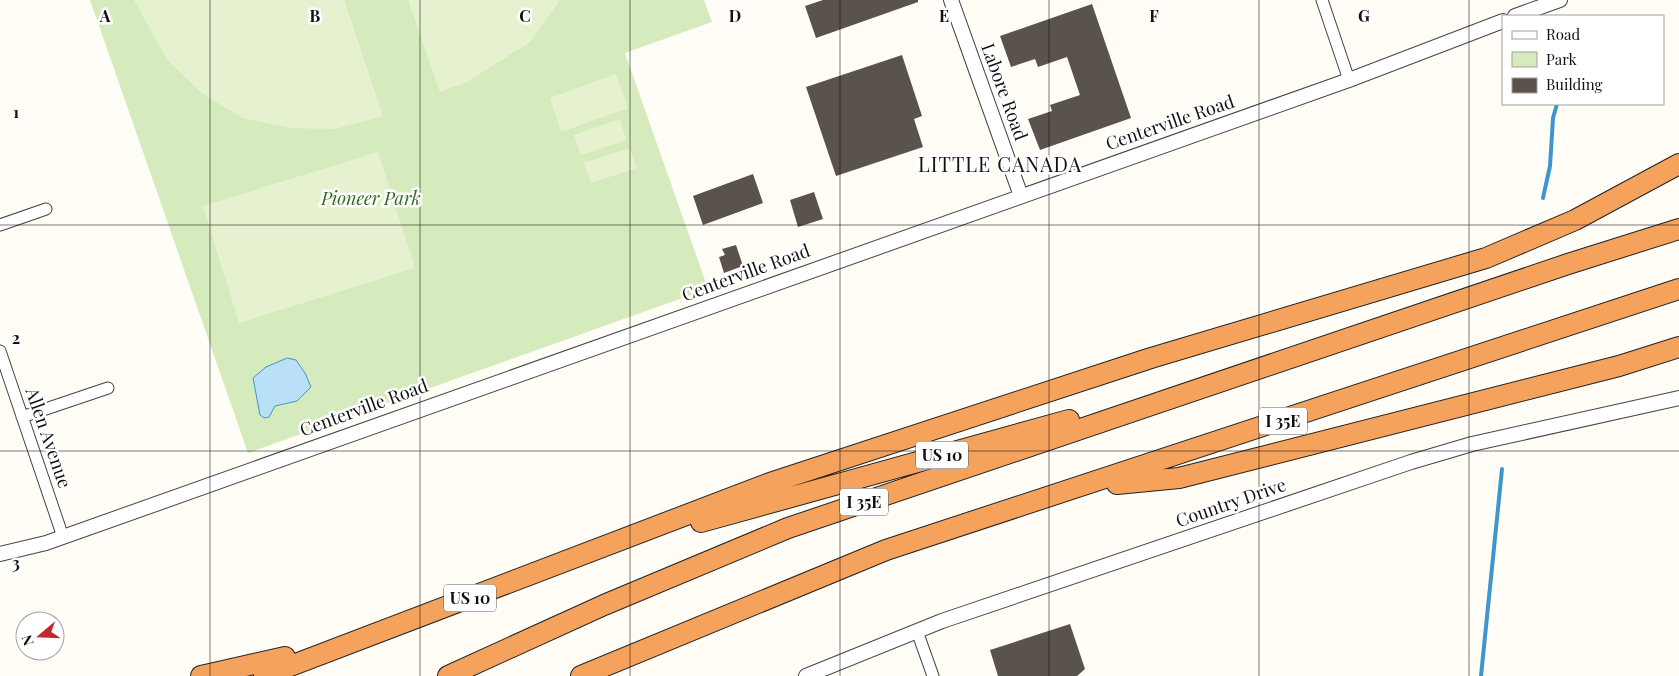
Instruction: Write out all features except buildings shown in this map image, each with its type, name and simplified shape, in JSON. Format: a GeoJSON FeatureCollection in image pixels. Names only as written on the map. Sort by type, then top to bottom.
{"type":"FeatureCollection","features":[{"type":"Feature","properties":{"kind":"highway"},"geometry":{"type":"LineString","coordinates":[[592,552],[770,483],[878,447],[1151,358],[1486,258],[1575,220],[1679,164]]}},
{"type":"Feature","properties":{"kind":"highway","name":"I 35E"},"geometry":{"type":"LineString","coordinates":[[448,676],[604,605],[788,528],[1568,264],[1679,229]]}},
{"type":"Feature","properties":{"kind":"highway","name":"I 35E"},"geometry":{"type":"LineString","coordinates":[[581,676],[886,550],[1080,488],[1679,289]]}},
{"type":"Feature","properties":{"kind":"highway"},"geometry":{"type":"LineString","coordinates":[[1080,488],[1179,478],[1601,370],[1679,347]]}},
{"type":"Feature","properties":{"kind":"highway","name":"US 10"},"geometry":{"type":"LineString","coordinates":[[264,676],[592,552],[1292,358]]}},
{"type":"Feature","properties":{"kind":"highway"},"geometry":{"type":"LineString","coordinates":[[201,676],[348,643]]}},
{"type":"Feature","properties":{"kind":"street","name":"Labore Road"},"geometry":{"type":"LineString","coordinates":[[951,0],[1021,196]]}},
{"type":"Feature","properties":{"kind":"street"},"geometry":{"type":"LineString","coordinates":[[1322,0],[1349,80]]}},
{"type":"Feature","properties":{"kind":"street"},"geometry":{"type":"LineString","coordinates":[[1518,15],[1560,0]]}},
{"type":"Feature","properties":{"kind":"street","name":"Centerville Road"},"geometry":{"type":"LineString","coordinates":[[0,554],[63,537],[1349,80],[1502,21]]}},
{"type":"Feature","properties":{"kind":"street"},"geometry":{"type":"LineString","coordinates":[[0,225],[46,209]]}},
{"type":"Feature","properties":{"kind":"street","name":"Allen Avenue"},"geometry":{"type":"LineString","coordinates":[[0,351],[63,537]]}},
{"type":"Feature","properties":{"kind":"street"},"geometry":{"type":"LineString","coordinates":[[22,417],[108,388]]}},
{"type":"Feature","properties":{"kind":"street","name":"Country Drive"},"geometry":{"type":"LineString","coordinates":[[806,676],[917,631],[1420,459],[1472,444],[1679,398]]}},
{"type":"Feature","properties":{"kind":"street"},"geometry":{"type":"LineString","coordinates":[[917,631],[933,676]]}},
{"type":"Feature","properties":{"kind":"green space","name":"Pioneer Park"},"geometry":{"type":"Polygon","coordinates":[[[90,0],[704,0],[712,22],[625,53],[708,289],[248,453],[90,0]]]}},
{"type":"Feature","properties":{"kind":"green space"},"geometry":{"type":"Polygon","coordinates":[[[134,0],[344,0],[383,116],[335,129],[290,128],[243,118],[203,94],[168,61],[134,0]]]}},
{"type":"Feature","properties":{"kind":"green space"},"geometry":{"type":"Polygon","coordinates":[[[408,0],[560,0],[530,42],[467,82],[440,92],[408,0]]]}},
{"type":"Feature","properties":{"kind":"green space"},"geometry":{"type":"Polygon","coordinates":[[[616,74],[628,108],[561,132],[550,98],[616,74]]]}},
{"type":"Feature","properties":{"kind":"green space"},"geometry":{"type":"Polygon","coordinates":[[[620,119],[626,140],[581,155],[574,135],[620,119]]]}},
{"type":"Feature","properties":{"kind":"green space"},"geometry":{"type":"Polygon","coordinates":[[[630,148],[637,168],[591,183],[584,163],[630,148]]]}},
{"type":"Feature","properties":{"kind":"green space"},"geometry":{"type":"Polygon","coordinates":[[[378,152],[415,268],[239,323],[203,206],[378,152]]]}},
{"type":"Feature","properties":{"kind":"water"},"geometry":{"type":"Polygon","coordinates":[[[287,358],[296,360],[305,373],[311,387],[297,401],[275,406],[269,417],[264,418],[260,415],[253,378],[266,367],[287,358]]]}},
{"type":"Feature","properties":{"kind":"waterway"},"geometry":{"type":"LineString","coordinates":[[1543,198],[1550,166],[1553,118],[1557,105]]}},
{"type":"Feature","properties":{"kind":"waterway"},"geometry":{"type":"LineString","coordinates":[[1481,676],[1502,469]]}},
{"type":"Feature","properties":{"kind":"district","name":"LITTLE CANADA"},"geometry":{"type":"Point","coordinates":[1000,165]}}]}
